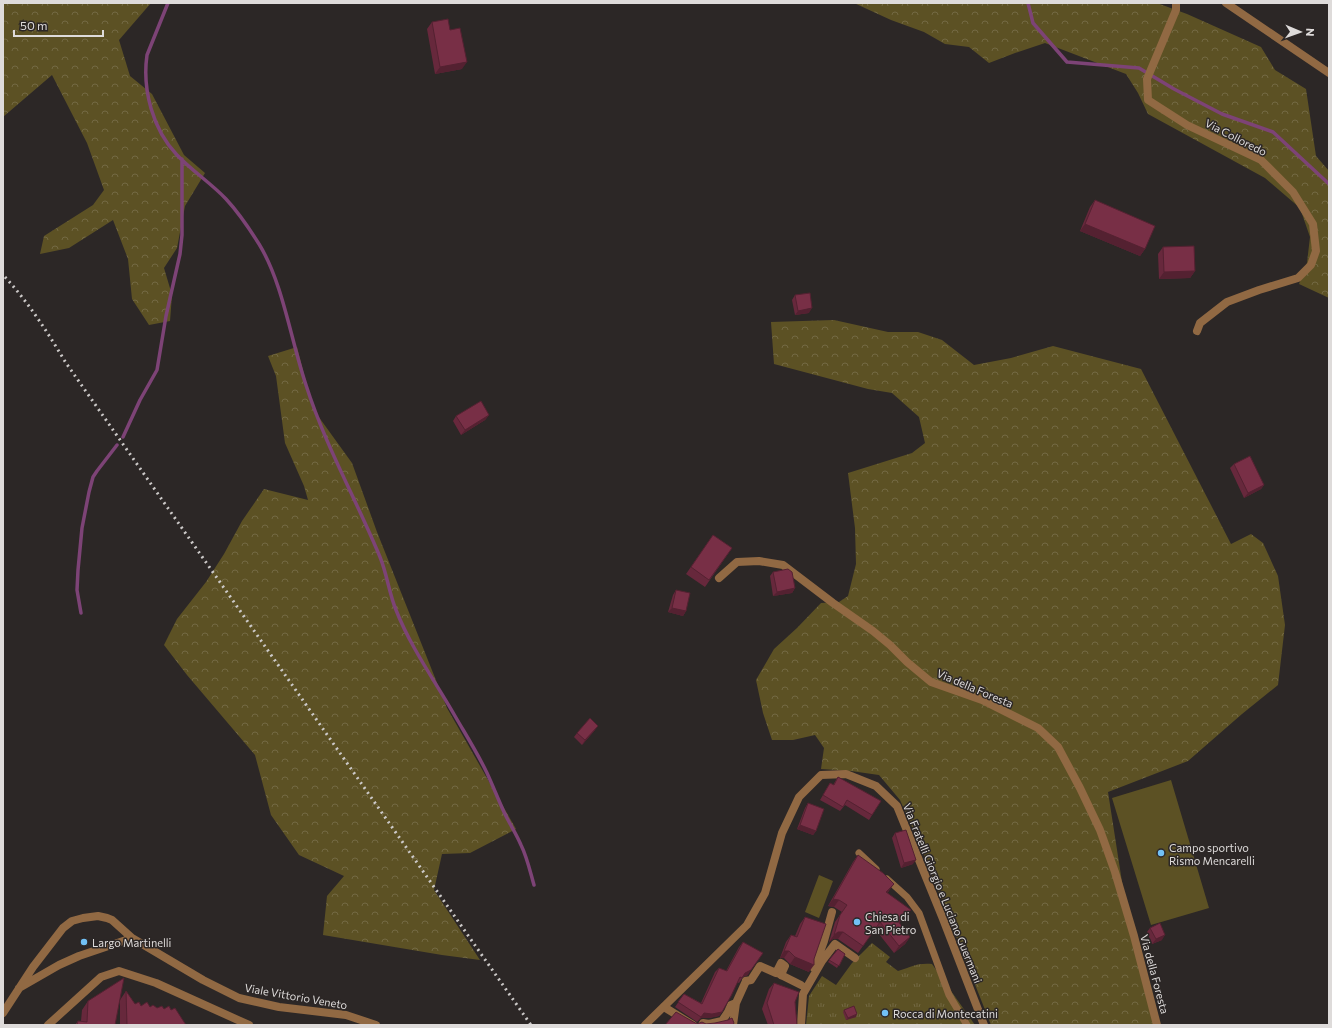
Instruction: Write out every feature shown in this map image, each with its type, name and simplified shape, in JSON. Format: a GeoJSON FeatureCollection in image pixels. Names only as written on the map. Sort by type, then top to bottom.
{"type":"FeatureCollection","features":[{"type":"Feature","properties":{"kind":"street","name":"Via Colloredo"},"geometry":{"type":"LineString","coordinates":[[1176,3],[1176,10],[1147,79],[1148,100],[1188,125],[1261,160],[1293,192],[1313,224],[1316,251],[1311,265],[1298,278],[1227,302],[1200,323],[1197,331]]}},
{"type":"Feature","properties":{"kind":"street"},"geometry":{"type":"LineString","coordinates":[[1226,3],[1329,73]]}},
{"type":"Feature","properties":{"kind":"street","name":"Via della Foresta"},"geometry":{"type":"LineString","coordinates":[[719,578],[737,562],[758,561],[783,565],[873,631],[931,682],[982,700],[1038,728],[1058,747],[1100,830],[1115,872],[1134,936],[1157,1025]]}},
{"type":"Feature","properties":{"kind":"street","name":"Via Fratelli Giorgio e Luciano Guermani"},"geometry":{"type":"LineString","coordinates":[[645,1025],[747,925],[765,893],[782,833],[799,797],[821,775],[846,774],[876,786],[897,806],[984,1025]]}},
{"type":"Feature","properties":{"kind":"street"},"geometry":{"type":"LineString","coordinates":[[802,1001],[798,1000],[801,986],[812,974],[824,941],[832,912]]}},
{"type":"Feature","properties":{"kind":"street","name":"Viale Vittorio Veneto"},"geometry":{"type":"LineString","coordinates":[[3,1012],[18,988],[63,928],[72,921],[89,916],[98,916],[112,920],[132,938],[203,980],[239,998],[279,1007],[346,1015],[376,1025]]}},
{"type":"Feature","properties":{"kind":"street","name":"Viale Vittorio Veneto"},"geometry":{"type":"LineString","coordinates":[[18,988],[59,965],[79,956],[132,938]]}},
{"type":"Feature","properties":{"kind":"street"},"geometry":{"type":"LineString","coordinates":[[801,1025],[803,994],[835,944],[855,958]]}},
{"type":"Feature","properties":{"kind":"street"},"geometry":{"type":"LineString","coordinates":[[733,1025],[736,1003],[746,981],[751,980],[760,966],[776,973],[780,963],[785,966],[781,975],[801,986]]}},
{"type":"Feature","properties":{"kind":"street"},"geometry":{"type":"LineString","coordinates":[[48,1025],[102,977],[118,971],[156,983],[249,1025]]}},
{"type":"Feature","properties":{"kind":"street"},"geometry":{"type":"LineString","coordinates":[[702,1025],[703,1023],[710,1024],[722,1021],[731,1005],[736,1003]]}},
{"type":"Feature","properties":{"kind":"street"},"geometry":{"type":"LineString","coordinates":[[664,1007],[692,1025]]}},
{"type":"Feature","properties":{"kind":"lane"},"geometry":{"type":"LineString","coordinates":[[859,853],[907,897],[919,913],[949,995],[967,1025]]}},
{"type":"Feature","properties":{"kind":"green space"},"geometry":{"type":"Polygon","coordinates":[[[3,3],[151,3],[119,40],[130,76],[152,94],[184,155],[205,173],[185,206],[177,248],[164,268],[172,295],[170,321],[149,325],[132,299],[128,259],[113,220],[69,248],[40,254],[44,236],[93,205],[104,190],[87,143],[52,75],[3,117],[3,3]]]}},
{"type":"Feature","properties":{"kind":"green space"},"geometry":{"type":"Polygon","coordinates":[[[854,3],[1157,3],[1187,14],[1261,47],[1275,70],[1306,89],[1316,156],[1329,171],[1329,298],[1299,284],[1307,263],[1310,237],[1300,208],[1265,178],[1148,114],[1138,93],[1126,74],[1045,43],[989,63],[969,47],[945,44],[924,32],[891,20],[854,3]]]}},
{"type":"Feature","properties":{"kind":"green space"},"geometry":{"type":"Polygon","coordinates":[[[834,320],[888,332],[918,332],[942,340],[974,365],[1011,358],[1053,346],[1141,369],[1231,544],[1251,534],[1263,543],[1278,576],[1285,625],[1278,685],[1188,761],[1108,792],[1127,914],[1157,1025],[991,1025],[920,845],[900,800],[879,775],[821,769],[824,748],[815,735],[793,740],[772,740],[763,713],[756,680],[774,649],[821,603],[839,602],[848,596],[856,564],[855,528],[848,473],[912,453],[925,443],[919,417],[892,393],[868,389],[774,364],[771,322],[834,320]]]}},
{"type":"Feature","properties":{"kind":"green space"},"geometry":{"type":"Polygon","coordinates":[[[297,347],[313,409],[352,463],[377,532],[447,708],[516,829],[470,853],[442,854],[434,890],[480,960],[323,935],[327,896],[344,876],[299,855],[271,815],[255,755],[187,675],[164,645],[177,619],[206,582],[224,554],[242,521],[264,489],[308,500],[304,486],[285,443],[276,376],[268,356],[297,347]]]}},
{"type":"Feature","properties":{"kind":"green space","name":"Campo sportivo Rismo Mencarelli"},"geometry":{"type":"Polygon","coordinates":[[[1171,780],[1209,908],[1151,925],[1112,798],[1171,780]]]}},
{"type":"Feature","properties":{"kind":"green space"},"geometry":{"type":"Polygon","coordinates":[[[819,875],[833,881],[819,918],[805,912],[819,875]]]}},
{"type":"Feature","properties":{"kind":"green space"},"geometry":{"type":"Polygon","coordinates":[[[872,943],[890,957],[886,962],[898,971],[918,965],[932,964],[975,1025],[806,1025],[809,996],[822,976],[836,985],[852,963],[872,943]]]}},
{"type":"Feature","properties":{"kind":"building"},"geometry":{"type":"Polygon","coordinates":[[[448,19],[450,30],[460,28],[467,62],[440,67],[432,22],[448,19]]]}},
{"type":"Feature","properties":{"kind":"building"},"geometry":{"type":"Polygon","coordinates":[[[1095,200],[1155,226],[1145,249],[1085,224],[1095,200]]]}},
{"type":"Feature","properties":{"kind":"building"},"geometry":{"type":"Polygon","coordinates":[[[1194,246],[1195,271],[1164,272],[1163,247],[1194,246]]]}},
{"type":"Feature","properties":{"kind":"building"},"geometry":{"type":"Polygon","coordinates":[[[810,293],[812,308],[798,311],[795,295],[810,293]]]}},
{"type":"Feature","properties":{"kind":"building"},"geometry":{"type":"Polygon","coordinates":[[[481,401],[489,415],[465,430],[456,416],[481,401]]]}},
{"type":"Feature","properties":{"kind":"building"},"geometry":{"type":"Polygon","coordinates":[[[1250,456],[1264,485],[1248,493],[1234,464],[1250,456]]]}},
{"type":"Feature","properties":{"kind":"building"},"geometry":{"type":"Polygon","coordinates":[[[713,535],[732,548],[709,580],[691,567],[713,535]]]}},
{"type":"Feature","properties":{"kind":"building"},"geometry":{"type":"Polygon","coordinates":[[[788,569],[792,572],[795,588],[777,592],[773,572],[788,569]]]}},
{"type":"Feature","properties":{"kind":"building"},"geometry":{"type":"Polygon","coordinates":[[[676,590],[690,593],[686,611],[672,608],[676,590]]]}},
{"type":"Feature","properties":{"kind":"building"},"geometry":{"type":"Polygon","coordinates":[[[590,718],[598,726],[585,740],[577,733],[590,718]]]}},
{"type":"Feature","properties":{"kind":"building"},"geometry":{"type":"Polygon","coordinates":[[[838,777],[881,801],[872,815],[847,800],[843,807],[823,795],[830,783],[834,785],[838,777]]]}},
{"type":"Feature","properties":{"kind":"building"},"geometry":{"type":"Polygon","coordinates":[[[808,803],[824,809],[816,831],[800,825],[808,803]]]}},
{"type":"Feature","properties":{"kind":"building"},"geometry":{"type":"Polygon","coordinates":[[[906,830],[916,860],[904,863],[895,833],[906,830]]]}},
{"type":"Feature","properties":{"kind":"building"},"geometry":{"type":"Polygon","coordinates":[[[858,855],[883,873],[894,884],[886,892],[911,910],[898,921],[910,937],[899,946],[880,922],[863,946],[843,932],[838,932],[834,935],[840,915],[847,905],[839,900],[833,899],[858,855]]]}},
{"type":"Feature","properties":{"kind":"building"},"geometry":{"type":"Polygon","coordinates":[[[805,917],[826,924],[814,959],[814,965],[795,957],[789,951],[784,951],[791,935],[797,937],[805,917]]]}},
{"type":"Feature","properties":{"kind":"building"},"geometry":{"type":"Polygon","coordinates":[[[1160,923],[1165,935],[1156,939],[1150,928],[1160,923]]]}},
{"type":"Feature","properties":{"kind":"building"},"geometry":{"type":"Polygon","coordinates":[[[743,942],[763,953],[751,970],[745,973],[742,978],[740,977],[722,1012],[712,1014],[704,1013],[701,1017],[678,1002],[684,994],[702,1004],[719,968],[727,971],[743,942]]]}},
{"type":"Feature","properties":{"kind":"building"},"geometry":{"type":"Polygon","coordinates":[[[838,949],[845,954],[839,966],[829,960],[838,949]]]}},
{"type":"Feature","properties":{"kind":"building"},"geometry":{"type":"Polygon","coordinates":[[[124,978],[115,1025],[77,1025],[78,1021],[87,1022],[88,1001],[124,978]]]}},
{"type":"Feature","properties":{"kind":"building"},"geometry":{"type":"Polygon","coordinates":[[[774,983],[799,992],[795,1002],[797,1025],[774,1025],[767,1003],[774,983]]]}},
{"type":"Feature","properties":{"kind":"building"},"geometry":{"type":"Polygon","coordinates":[[[126,991],[135,1004],[139,1002],[141,1006],[147,1002],[150,1007],[153,1005],[157,1008],[162,1006],[164,1009],[169,1006],[171,1010],[175,1008],[186,1025],[127,1025],[126,991]]]}},
{"type":"Feature","properties":{"kind":"building"},"geometry":{"type":"Polygon","coordinates":[[[854,1006],[857,1014],[848,1018],[844,1010],[854,1006]]]}},
{"type":"Feature","properties":{"kind":"building"},"geometry":{"type":"Polygon","coordinates":[[[676,1012],[697,1024],[702,1022],[706,1024],[715,1023],[732,1018],[734,1023],[733,1025],[665,1025],[676,1012]]]}},
{"type":"Feature","properties":{"kind":"waterway"},"geometry":{"type":"LineString","coordinates":[[168,3],[147,55],[146,82],[151,109],[156,122],[161,134],[177,155],[220,193],[235,209],[259,244],[267,259],[280,294],[301,368],[322,429],[380,557],[396,610],[416,651],[468,737],[483,766],[504,812],[517,836],[528,864],[534,885]]}},
{"type":"Feature","properties":{"kind":"waterway"},"geometry":{"type":"LineString","coordinates":[[1028,3],[1033,23],[1067,62],[1139,68],[1174,89],[1222,114],[1273,132],[1329,184]]}},
{"type":"Feature","properties":{"kind":"waterway"},"geometry":{"type":"LineString","coordinates":[[123,437],[140,400],[157,370],[166,316],[180,254],[182,235],[182,159]]}},
{"type":"Feature","properties":{"kind":"waterway"},"geometry":{"type":"LineString","coordinates":[[81,613],[77,590],[78,570],[82,528],[89,492],[93,477],[117,445]]}},
{"type":"Feature","properties":{"kind":"railway"},"geometry":{"type":"LineString","coordinates":[[5,277],[38,318],[66,363],[531,1025]]}},
{"type":"Feature","properties":{"kind":"place","name":"Campo sportivo Rismo Mencarelli"},"geometry":{"type":"Point","coordinates":[1161,853]}},
{"type":"Feature","properties":{"kind":"place","name":"Chiesa di San Pietro"},"geometry":{"type":"Point","coordinates":[857,922]}},
{"type":"Feature","properties":{"kind":"place","name":"Largo Martinelli"},"geometry":{"type":"Point","coordinates":[84,942]}},
{"type":"Feature","properties":{"kind":"place","name":"Rocca di Montecatini"},"geometry":{"type":"Point","coordinates":[885,1013]}}]}
